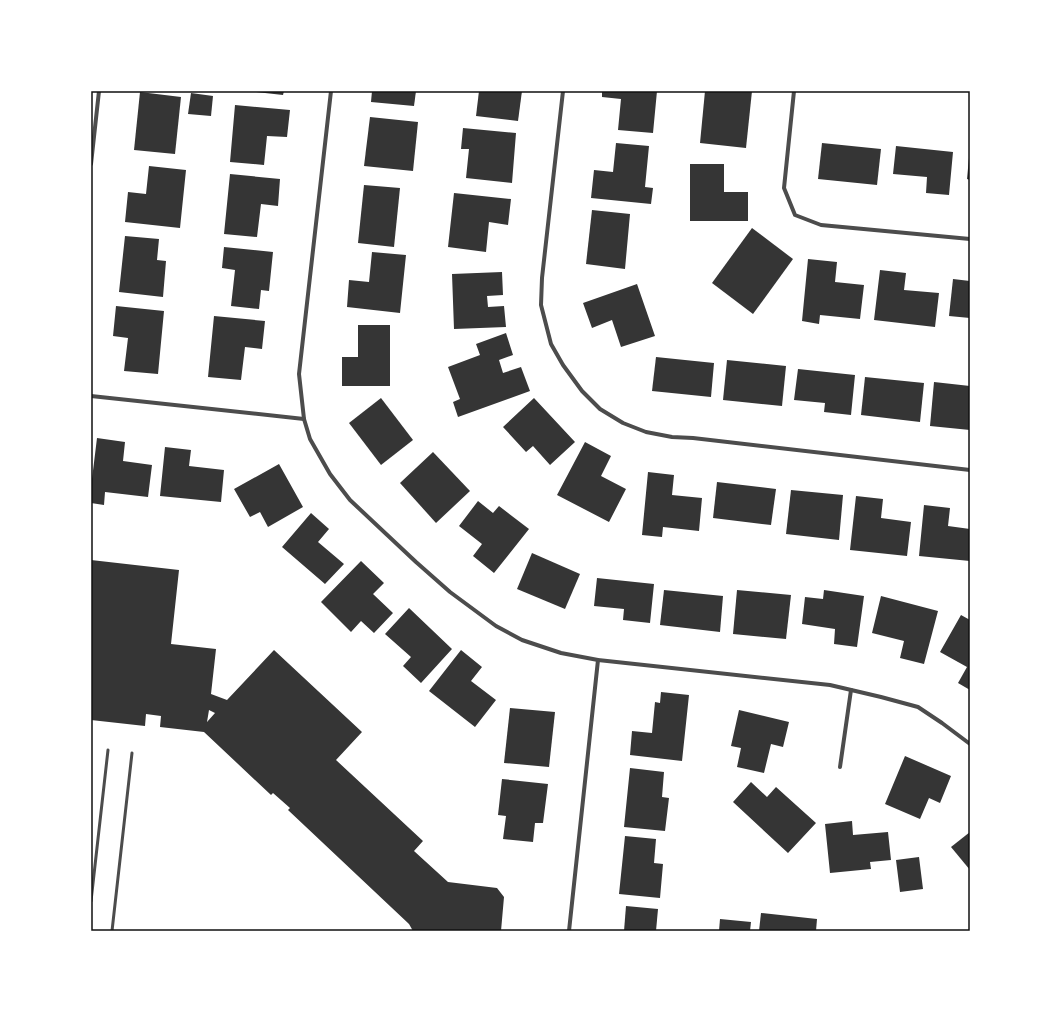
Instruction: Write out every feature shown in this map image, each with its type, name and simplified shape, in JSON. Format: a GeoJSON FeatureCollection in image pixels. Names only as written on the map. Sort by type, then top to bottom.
{"type":"FeatureCollection","features":[{"type":"Feature","properties":{"kind":"street"},"geometry":{"type":"LineString","coordinates":[[91,164],[100,91]]}},
{"type":"Feature","properties":{"kind":"street"},"geometry":{"type":"LineString","coordinates":[[331,91],[299,374],[304,419],[310,439],[330,474],[350,500],[450,592],[496,626],[522,640],[561,653],[598,660],[830,685],[918,707],[970,744]]}},
{"type":"Feature","properties":{"kind":"street"},"geometry":{"type":"LineString","coordinates":[[563,91],[542,278],[541,305],[552,344],[563,365],[582,391],[600,409],[623,423],[646,432],[672,437],[693,438],[970,470]]}},
{"type":"Feature","properties":{"kind":"street"},"geometry":{"type":"LineString","coordinates":[[794,91],[784,188],[795,215],[821,225],[970,239]]}},
{"type":"Feature","properties":{"kind":"street"},"geometry":{"type":"LineString","coordinates":[[91,396],[304,419]]}},
{"type":"Feature","properties":{"kind":"street"},"geometry":{"type":"LineString","coordinates":[[569,931],[598,660]]}},
{"type":"Feature","properties":{"kind":"street"},"geometry":{"type":"LineString","coordinates":[[840,767],[851,690]]}},
{"type":"Feature","properties":{"kind":"lane"},"geometry":{"type":"LineString","coordinates":[[91,901],[108,750]]}},
{"type":"Feature","properties":{"kind":"lane"},"geometry":{"type":"LineString","coordinates":[[112,931],[132,753]]}},
{"type":"Feature","properties":{"kind":"building"},"geometry":{"type":"Polygon","coordinates":[[[256,91],[284,91],[283,95],[256,91]]]}},
{"type":"Feature","properties":{"kind":"building"},"geometry":{"type":"Polygon","coordinates":[[[372,91],[416,91],[414,106],[371,102],[372,91]]]}},
{"type":"Feature","properties":{"kind":"building"},"geometry":{"type":"Polygon","coordinates":[[[479,91],[522,91],[518,121],[476,116],[479,91]]]}},
{"type":"Feature","properties":{"kind":"building"},"geometry":{"type":"Polygon","coordinates":[[[602,91],[657,91],[653,133],[618,130],[621,99],[602,97],[602,91]]]}},
{"type":"Feature","properties":{"kind":"building"},"geometry":{"type":"Polygon","coordinates":[[[705,91],[752,91],[746,148],[700,143],[705,91]]]}},
{"type":"Feature","properties":{"kind":"building"},"geometry":{"type":"Polygon","coordinates":[[[140,92],[181,97],[175,154],[134,150],[140,92]]]}},
{"type":"Feature","properties":{"kind":"building"},"geometry":{"type":"Polygon","coordinates":[[[191,93],[213,96],[211,116],[188,114],[191,93]]]}},
{"type":"Feature","properties":{"kind":"building"},"geometry":{"type":"Polygon","coordinates":[[[235,105],[290,110],[287,137],[267,136],[264,165],[230,162],[235,105]]]}},
{"type":"Feature","properties":{"kind":"building"},"geometry":{"type":"Polygon","coordinates":[[[370,117],[418,122],[413,171],[364,166],[370,117]]]}},
{"type":"Feature","properties":{"kind":"building"},"geometry":{"type":"Polygon","coordinates":[[[463,128],[516,133],[512,183],[466,178],[469,149],[461,149],[463,128]]]}},
{"type":"Feature","properties":{"kind":"building"},"geometry":{"type":"Polygon","coordinates":[[[616,143],[649,146],[645,187],[653,188],[651,204],[591,198],[594,170],[613,172],[616,143]]]}},
{"type":"Feature","properties":{"kind":"building"},"geometry":{"type":"Polygon","coordinates":[[[822,143],[881,149],[877,185],[818,179],[822,143]]]}},
{"type":"Feature","properties":{"kind":"building"},"geometry":{"type":"Polygon","coordinates":[[[896,146],[953,152],[949,195],[926,193],[927,177],[893,174],[896,146]]]}},
{"type":"Feature","properties":{"kind":"building"},"geometry":{"type":"Polygon","coordinates":[[[970,158],[970,180],[967,179],[970,158]]]}},
{"type":"Feature","properties":{"kind":"building"},"geometry":{"type":"Polygon","coordinates":[[[690,164],[724,164],[724,192],[748,192],[748,221],[690,221],[690,164]]]}},
{"type":"Feature","properties":{"kind":"building"},"geometry":{"type":"Polygon","coordinates":[[[149,166],[186,170],[180,228],[125,222],[128,192],[146,194],[149,166]]]}},
{"type":"Feature","properties":{"kind":"building"},"geometry":{"type":"Polygon","coordinates":[[[230,174],[280,179],[278,206],[261,204],[257,237],[224,234],[230,174]]]}},
{"type":"Feature","properties":{"kind":"building"},"geometry":{"type":"Polygon","coordinates":[[[364,185],[400,188],[394,247],[358,243],[364,185]]]}},
{"type":"Feature","properties":{"kind":"building"},"geometry":{"type":"Polygon","coordinates":[[[454,193],[511,199],[508,225],[489,222],[486,252],[448,247],[454,193]]]}},
{"type":"Feature","properties":{"kind":"building"},"geometry":{"type":"Polygon","coordinates":[[[592,210],[630,214],[625,269],[586,264],[592,210]]]}},
{"type":"Feature","properties":{"kind":"building"},"geometry":{"type":"Polygon","coordinates":[[[752,228],[793,259],[753,314],[712,283],[752,228]]]}},
{"type":"Feature","properties":{"kind":"building"},"geometry":{"type":"Polygon","coordinates":[[[125,236],[159,239],[157,260],[166,261],[163,297],[119,292],[125,236]]]}},
{"type":"Feature","properties":{"kind":"building"},"geometry":{"type":"Polygon","coordinates":[[[224,247],[273,252],[269,291],[261,290],[259,309],[231,306],[235,270],[222,268],[224,247]]]}},
{"type":"Feature","properties":{"kind":"building"},"geometry":{"type":"Polygon","coordinates":[[[372,252],[406,255],[400,313],[347,307],[349,280],[369,282],[372,252]]]}},
{"type":"Feature","properties":{"kind":"building"},"geometry":{"type":"Polygon","coordinates":[[[808,259],[837,262],[835,282],[864,285],[860,319],[820,315],[819,324],[802,321],[808,259]]]}},
{"type":"Feature","properties":{"kind":"building"},"geometry":{"type":"Polygon","coordinates":[[[880,270],[906,273],[904,290],[939,293],[935,327],[874,320],[880,270]]]}},
{"type":"Feature","properties":{"kind":"building"},"geometry":{"type":"Polygon","coordinates":[[[502,272],[503,295],[487,296],[488,307],[504,306],[506,327],[454,329],[452,274],[502,272]]]}},
{"type":"Feature","properties":{"kind":"building"},"geometry":{"type":"Polygon","coordinates":[[[953,279],[970,281],[970,318],[949,316],[953,279]]]}},
{"type":"Feature","properties":{"kind":"building"},"geometry":{"type":"Polygon","coordinates":[[[637,284],[655,336],[621,347],[612,320],[592,328],[583,303],[637,284]]]}},
{"type":"Feature","properties":{"kind":"building"},"geometry":{"type":"Polygon","coordinates":[[[116,306],[164,311],[158,374],[124,371],[128,338],[113,336],[116,306]]]}},
{"type":"Feature","properties":{"kind":"building"},"geometry":{"type":"Polygon","coordinates":[[[214,316],[265,321],[262,349],[245,347],[241,380],[208,377],[214,316]]]}},
{"type":"Feature","properties":{"kind":"building"},"geometry":{"type":"Polygon","coordinates":[[[358,325],[390,325],[390,386],[342,386],[342,357],[358,357],[358,325]]]}},
{"type":"Feature","properties":{"kind":"building"},"geometry":{"type":"Polygon","coordinates":[[[506,333],[513,355],[499,360],[503,373],[521,367],[530,391],[458,417],[453,402],[460,399],[448,367],[480,355],[476,344],[506,333]]]}},
{"type":"Feature","properties":{"kind":"building"},"geometry":{"type":"Polygon","coordinates":[[[656,357],[714,363],[711,397],[652,391],[656,357]]]}},
{"type":"Feature","properties":{"kind":"building"},"geometry":{"type":"Polygon","coordinates":[[[727,360],[786,366],[782,406],[723,400],[727,360]]]}},
{"type":"Feature","properties":{"kind":"building"},"geometry":{"type":"Polygon","coordinates":[[[798,369],[855,375],[851,415],[824,412],[825,403],[794,400],[798,369]]]}},
{"type":"Feature","properties":{"kind":"building"},"geometry":{"type":"Polygon","coordinates":[[[865,377],[924,383],[920,422],[861,415],[865,377]]]}},
{"type":"Feature","properties":{"kind":"building"},"geometry":{"type":"Polygon","coordinates":[[[934,382],[970,386],[970,430],[930,426],[934,382]]]}},
{"type":"Feature","properties":{"kind":"building"},"geometry":{"type":"Polygon","coordinates":[[[381,398],[413,440],[381,465],[349,423],[381,398]]]}},
{"type":"Feature","properties":{"kind":"building"},"geometry":{"type":"Polygon","coordinates":[[[534,398],[575,442],[550,465],[533,446],[526,452],[503,427],[534,398]]]}},
{"type":"Feature","properties":{"kind":"building"},"geometry":{"type":"Polygon","coordinates":[[[97,438],[125,442],[123,461],[152,465],[148,497],[105,492],[104,505],[91,503],[91,487],[97,438]]]}},
{"type":"Feature","properties":{"kind":"building"},"geometry":{"type":"Polygon","coordinates":[[[585,442],[611,456],[601,476],[626,489],[609,522],[557,495],[585,442]]]}},
{"type":"Feature","properties":{"kind":"building"},"geometry":{"type":"Polygon","coordinates":[[[165,447],[191,450],[189,466],[224,470],[221,502],[160,496],[165,447]]]}},
{"type":"Feature","properties":{"kind":"building"},"geometry":{"type":"Polygon","coordinates":[[[433,452],[470,491],[436,523],[400,483],[433,452]]]}},
{"type":"Feature","properties":{"kind":"building"},"geometry":{"type":"Polygon","coordinates":[[[279,464],[303,507],[268,527],[260,512],[250,517],[234,489],[279,464]]]}},
{"type":"Feature","properties":{"kind":"building"},"geometry":{"type":"Polygon","coordinates":[[[648,472],[674,475],[672,495],[702,498],[699,531],[663,527],[662,537],[642,535],[648,472]]]}},
{"type":"Feature","properties":{"kind":"building"},"geometry":{"type":"Polygon","coordinates":[[[717,482],[776,489],[771,525],[713,518],[717,482]]]}},
{"type":"Feature","properties":{"kind":"building"},"geometry":{"type":"Polygon","coordinates":[[[791,490],[843,495],[839,540],[786,534],[791,490]]]}},
{"type":"Feature","properties":{"kind":"building"},"geometry":{"type":"Polygon","coordinates":[[[856,496],[883,499],[881,518],[911,522],[907,556],[850,550],[856,496]]]}},
{"type":"Feature","properties":{"kind":"building"},"geometry":{"type":"Polygon","coordinates":[[[478,501],[493,513],[499,506],[529,529],[494,573],[473,556],[482,544],[459,526],[478,501]]]}},
{"type":"Feature","properties":{"kind":"building"},"geometry":{"type":"Polygon","coordinates":[[[924,505],[950,508],[948,526],[970,529],[970,561],[919,556],[924,505]]]}},
{"type":"Feature","properties":{"kind":"building"},"geometry":{"type":"Polygon","coordinates":[[[311,513],[329,529],[318,542],[344,564],[325,584],[282,547],[311,513]]]}},
{"type":"Feature","properties":{"kind":"building"},"geometry":{"type":"Polygon","coordinates":[[[532,553],[580,574],[565,609],[517,589],[532,553]]]}},
{"type":"Feature","properties":{"kind":"building"},"geometry":{"type":"Polygon","coordinates":[[[91,560],[179,570],[171,644],[216,649],[211,694],[227,700],[274,650],[362,732],[336,760],[423,841],[414,851],[448,882],[497,888],[504,897],[501,931],[413,931],[409,924],[288,810],[290,808],[273,793],[271,795],[204,732],[160,727],[161,716],[146,714],[145,726],[91,720],[91,560]],[[209,710],[207,722],[215,713],[209,710]]]}},
{"type":"Feature","properties":{"kind":"building"},"geometry":{"type":"Polygon","coordinates":[[[361,561],[384,583],[373,594],[393,613],[374,633],[361,621],[351,632],[321,602],[361,561]]]}},
{"type":"Feature","properties":{"kind":"building"},"geometry":{"type":"Polygon","coordinates":[[[597,578],[654,584],[650,623],[623,620],[624,609],[594,606],[597,578]]]}},
{"type":"Feature","properties":{"kind":"building"},"geometry":{"type":"Polygon","coordinates":[[[664,590],[723,596],[720,632],[660,625],[664,590]]]}},
{"type":"Feature","properties":{"kind":"building"},"geometry":{"type":"Polygon","coordinates":[[[737,590],[791,595],[786,639],[733,634],[737,590]]]}},
{"type":"Feature","properties":{"kind":"building"},"geometry":{"type":"Polygon","coordinates":[[[824,590],[864,596],[857,647],[834,644],[835,629],[802,624],[805,597],[823,599],[824,590]]]}},
{"type":"Feature","properties":{"kind":"building"},"geometry":{"type":"Polygon","coordinates":[[[881,596],[938,611],[924,664],[900,658],[904,641],[872,633],[881,596]]]}},
{"type":"Feature","properties":{"kind":"building"},"geometry":{"type":"Polygon","coordinates":[[[409,608],[452,649],[421,683],[403,666],[411,657],[385,634],[409,608]]]}},
{"type":"Feature","properties":{"kind":"building"},"geometry":{"type":"Polygon","coordinates":[[[961,615],[970,620],[970,690],[958,683],[967,667],[940,652],[961,615]]]}},
{"type":"Feature","properties":{"kind":"building"},"geometry":{"type":"Polygon","coordinates":[[[461,650],[482,667],[471,681],[496,700],[475,727],[429,691],[461,650]]]}},
{"type":"Feature","properties":{"kind":"building"},"geometry":{"type":"Polygon","coordinates":[[[661,692],[689,695],[682,761],[630,755],[632,731],[652,733],[655,702],[660,703],[661,692]]]}},
{"type":"Feature","properties":{"kind":"building"},"geometry":{"type":"Polygon","coordinates":[[[510,708],[555,712],[549,767],[504,763],[510,708]]]}},
{"type":"Feature","properties":{"kind":"building"},"geometry":{"type":"Polygon","coordinates":[[[739,710],[789,722],[783,747],[771,744],[764,773],[737,767],[741,748],[731,746],[739,710]]]}},
{"type":"Feature","properties":{"kind":"building"},"geometry":{"type":"Polygon","coordinates":[[[905,756],[951,776],[940,803],[929,798],[920,819],[885,804],[905,756]]]}},
{"type":"Feature","properties":{"kind":"building"},"geometry":{"type":"Polygon","coordinates":[[[630,768],[664,772],[662,797],[669,798],[665,831],[624,827],[630,768]]]}},
{"type":"Feature","properties":{"kind":"building"},"geometry":{"type":"Polygon","coordinates":[[[502,779],[548,784],[543,823],[535,823],[533,842],[503,839],[506,816],[498,815],[502,779]]]}},
{"type":"Feature","properties":{"kind":"building"},"geometry":{"type":"Polygon","coordinates":[[[751,782],[767,797],[776,787],[816,823],[788,853],[733,802],[751,782]]]}},
{"type":"Feature","properties":{"kind":"building"},"geometry":{"type":"Polygon","coordinates":[[[852,821],[853,835],[888,832],[891,860],[870,862],[871,869],[830,873],[825,824],[852,821]]]}},
{"type":"Feature","properties":{"kind":"building"},"geometry":{"type":"Polygon","coordinates":[[[970,832],[970,870],[951,847],[970,832]]]}},
{"type":"Feature","properties":{"kind":"building"},"geometry":{"type":"Polygon","coordinates":[[[625,836],[656,839],[654,863],[663,864],[660,898],[619,894],[625,836]]]}},
{"type":"Feature","properties":{"kind":"building"},"geometry":{"type":"Polygon","coordinates":[[[919,857],[923,889],[900,892],[896,860],[919,857]]]}},
{"type":"Feature","properties":{"kind":"building"},"geometry":{"type":"Polygon","coordinates":[[[626,906],[658,909],[656,931],[624,931],[626,906]]]}},
{"type":"Feature","properties":{"kind":"building"},"geometry":{"type":"Polygon","coordinates":[[[761,913],[817,919],[816,931],[759,931],[761,913]]]}},
{"type":"Feature","properties":{"kind":"building"},"geometry":{"type":"Polygon","coordinates":[[[720,919],[751,922],[750,931],[719,931],[720,919]]]}}]}
